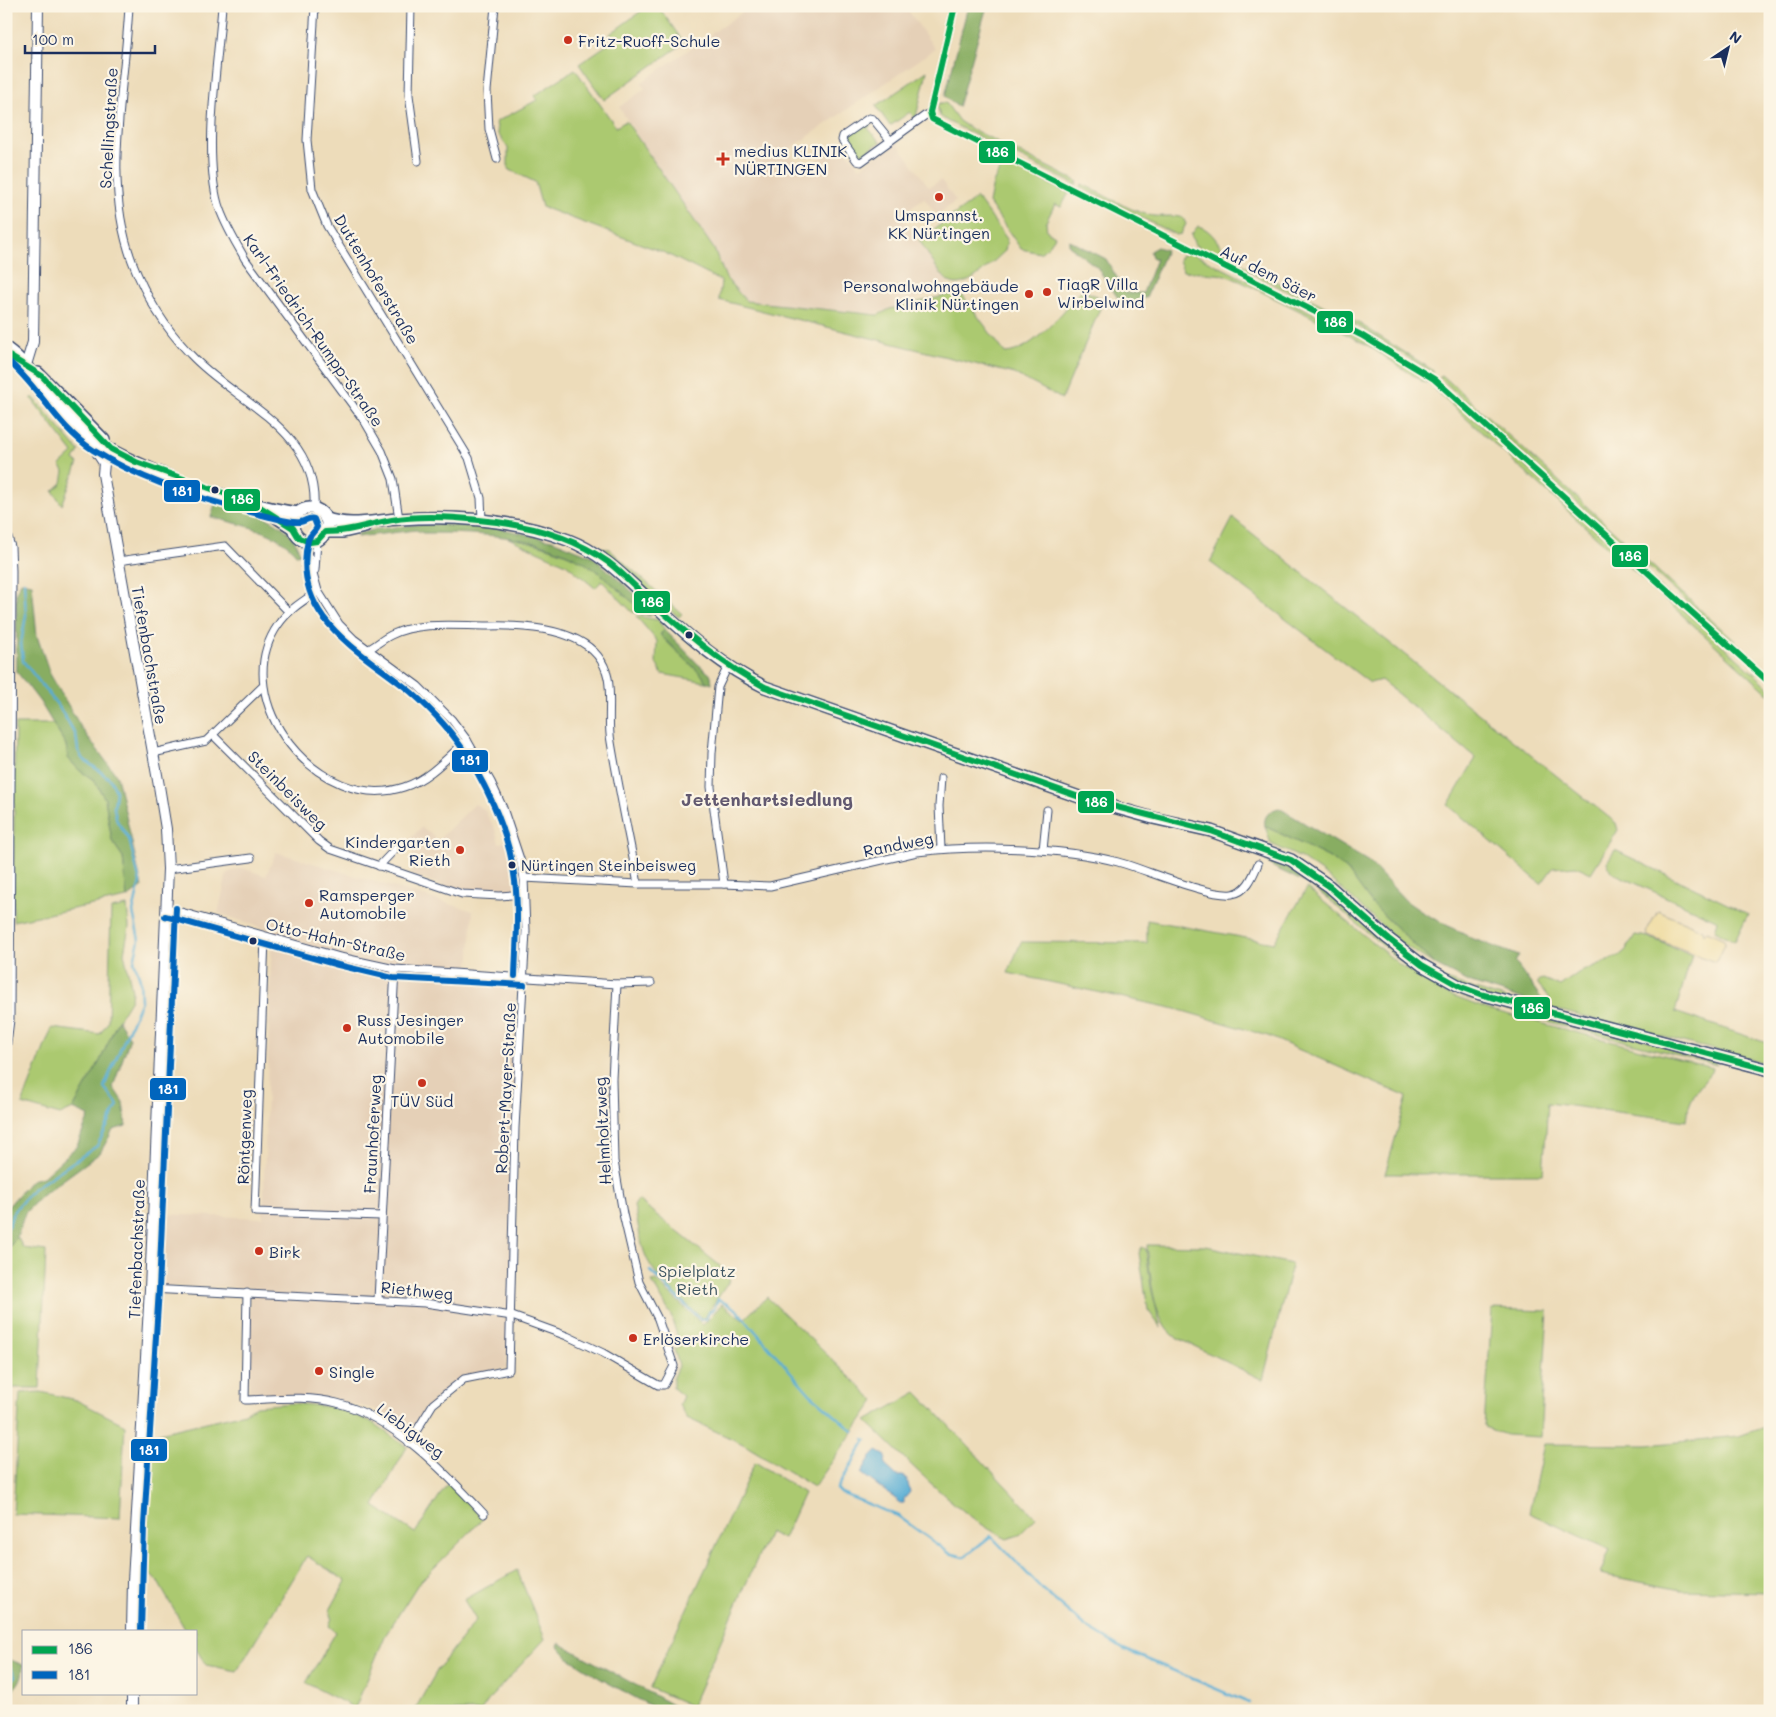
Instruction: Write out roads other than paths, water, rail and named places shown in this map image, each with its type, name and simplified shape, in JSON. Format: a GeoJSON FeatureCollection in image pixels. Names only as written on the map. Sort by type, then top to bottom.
{"type":"FeatureCollection","features":[{"type":"Feature","properties":{"kind":"main road"},"geometry":{"type":"LineString","coordinates":[[6,348],[26,365],[49,395],[83,432],[136,462],[257,505],[298,513],[303,510],[314,509],[325,518],[347,523],[380,522],[399,519],[482,520],[553,535],[591,551],[623,574],[702,647],[728,666],[765,686],[1085,799],[1153,818],[1211,831],[1291,860],[1329,886],[1386,937],[1422,965],[1480,994],[1770,1070]]}},
{"type":"Feature","properties":{"kind":"main road"},"geometry":{"type":"LineString","coordinates":[[6,354],[42,376],[112,449]]}},
{"type":"Feature","properties":{"kind":"main road"},"geometry":{"type":"LineString","coordinates":[[257,505],[293,528],[299,538],[304,541],[317,541],[325,532],[325,518]]}},
{"type":"Feature","properties":{"kind":"main road"},"geometry":{"type":"LineString","coordinates":[[293,528],[298,513]]}},
{"type":"Feature","properties":{"kind":"main road"},"geometry":{"type":"LineString","coordinates":[[325,532],[354,530],[380,522]]}},
{"type":"Feature","properties":{"kind":"street"},"geometry":{"type":"LineString","coordinates":[[26,365],[33,342],[38,6]]}},
{"type":"Feature","properties":{"kind":"street","name":"Schellingstraße"},"geometry":{"type":"LineString","coordinates":[[129,6],[117,186],[122,221],[132,261],[158,311],[171,332],[190,355],[217,380],[259,408],[294,444],[312,482],[314,509]]}},
{"type":"Feature","properties":{"kind":"street","name":"Karl-Friedrich-Rumpp-Straße"},"geometry":{"type":"LineString","coordinates":[[222,6],[212,142],[213,177],[218,205],[228,231],[245,259],[365,422],[382,451],[393,479],[399,519]]}},
{"type":"Feature","properties":{"kind":"street","name":"Duttenhoferstraße"},"geometry":{"type":"LineString","coordinates":[[316,6],[307,140],[312,189],[326,226],[469,458],[481,498],[482,520]]}},
{"type":"Feature","properties":{"kind":"street"},"geometry":{"type":"LineString","coordinates":[[411,6],[409,95],[418,161]]}},
{"type":"Feature","properties":{"kind":"street"},"geometry":{"type":"LineString","coordinates":[[495,6],[487,91],[489,129],[497,159]]}},
{"type":"Feature","properties":{"kind":"street"},"geometry":{"type":"LineString","coordinates":[[890,140],[873,118],[869,118],[843,136],[842,140],[857,161],[861,162],[930,112],[955,6]]}},
{"type":"Feature","properties":{"kind":"street","name":"Auf dem Säer"},"geometry":{"type":"LineString","coordinates":[[930,112],[932,119],[938,124],[1361,335],[1434,379],[1770,683]]}},
{"type":"Feature","properties":{"kind":"street"},"geometry":{"type":"LineString","coordinates":[[83,432],[104,463],[112,449]]}},
{"type":"Feature","properties":{"kind":"street","name":"Tiefenbachstraße"},"geometry":{"type":"LineString","coordinates":[[104,463],[103,474],[166,829],[168,869],[168,908],[150,1289],[135,1534],[132,1630]]}},
{"type":"Feature","properties":{"kind":"street"},"geometry":{"type":"LineString","coordinates":[[6,530],[11,547],[12,571],[10,1020],[6,1051]]}},
{"type":"Feature","properties":{"kind":"street","name":"Robert-Mayer-Straße"},"geometry":{"type":"LineString","coordinates":[[304,541],[318,591],[339,624],[368,649],[418,686],[452,720],[467,740],[492,782],[503,808],[524,878],[524,976],[516,1128],[509,1370],[464,1379],[433,1404],[409,1443]]}},
{"type":"Feature","properties":{"kind":"street","name":"Robert-Mayer-Straße"},"geometry":{"type":"LineString","coordinates":[[314,573],[317,541]]}},
{"type":"Feature","properties":{"kind":"street"},"geometry":{"type":"LineString","coordinates":[[118,561],[225,546],[289,612]]}},
{"type":"Feature","properties":{"kind":"street"},"geometry":{"type":"LineString","coordinates":[[318,591],[289,612],[270,640],[263,664],[263,686],[273,718],[301,757],[324,776],[357,789],[372,792],[404,787],[436,768],[467,740]]}},
{"type":"Feature","properties":{"kind":"street"},"geometry":{"type":"LineString","coordinates":[[368,649],[391,635],[410,628],[492,626],[559,633],[573,637],[588,647],[597,656],[608,678],[610,740],[638,884]]}},
{"type":"Feature","properties":{"kind":"street"},"geometry":{"type":"LineString","coordinates":[[724,884],[711,779],[718,687],[728,666]]}},
{"type":"Feature","properties":{"kind":"street"},"geometry":{"type":"LineString","coordinates":[[153,753],[206,741],[263,686]]}},
{"type":"Feature","properties":{"kind":"street","name":"Steinbeisweg"},"geometry":{"type":"LineString","coordinates":[[213,735],[320,841],[330,848],[462,894],[500,896],[524,894]]}},
{"type":"Feature","properties":{"kind":"street"},"geometry":{"type":"LineString","coordinates":[[941,778],[939,806],[941,849]]}},
{"type":"Feature","properties":{"kind":"street"},"geometry":{"type":"LineString","coordinates":[[1043,850],[1047,810]]}},
{"type":"Feature","properties":{"kind":"street"},"geometry":{"type":"LineString","coordinates":[[378,866],[400,844]]}},
{"type":"Feature","properties":{"kind":"street","name":"Randweg"},"geometry":{"type":"LineString","coordinates":[[524,878],[638,884],[770,886],[917,852],[941,849],[1043,850],[1081,854],[1118,862],[1221,894],[1232,894],[1241,891],[1258,864]]}},
{"type":"Feature","properties":{"kind":"street"},"geometry":{"type":"LineString","coordinates":[[168,869],[251,858]]}},
{"type":"Feature","properties":{"kind":"street","name":"Otto-Hahn-Straße"},"geometry":{"type":"LineString","coordinates":[[168,908],[265,937],[395,969],[524,976],[617,984],[651,983]]}},
{"type":"Feature","properties":{"kind":"street","name":"Röntgenweg"},"geometry":{"type":"LineString","coordinates":[[265,937],[255,1212],[382,1216]]}},
{"type":"Feature","properties":{"kind":"street","name":"Fraunhoferweg"},"geometry":{"type":"LineString","coordinates":[[378,1300],[395,969]]}},
{"type":"Feature","properties":{"kind":"street","name":"Helmholtzweg"},"geometry":{"type":"LineString","coordinates":[[617,984],[612,1079],[614,1161],[623,1214],[639,1282],[658,1319],[674,1366],[664,1385]]}},
{"type":"Feature","properties":{"kind":"street","name":"Riethweg"},"geometry":{"type":"LineString","coordinates":[[150,1289],[425,1303],[512,1316],[567,1336],[603,1353],[658,1386],[664,1385]]}},
{"type":"Feature","properties":{"kind":"street","name":"Liebigweg"},"geometry":{"type":"LineString","coordinates":[[247,1293],[245,1400],[300,1398],[336,1403],[368,1414],[409,1443],[439,1468],[484,1514]]}},
{"type":"Feature","properties":{"kind":"street"},"geometry":{"type":"LineString","coordinates":[[132,1694],[132,1711]]}},
{"type":"Feature","properties":{"kind":"water"},"geometry":{"type":"Polygon","coordinates":[[[877,1451],[886,1456],[885,1465],[897,1476],[903,1476],[907,1479],[910,1492],[904,1499],[904,1503],[901,1503],[861,1473],[870,1458],[877,1451]]]}},
{"type":"Feature","properties":{"kind":"waterway"},"geometry":{"type":"LineString","coordinates":[[6,1232],[14,1211],[33,1189],[97,1146],[118,1105],[104,1087],[141,1001],[140,979],[134,961],[139,940],[133,912],[140,882],[129,839],[117,821],[114,808],[116,791],[110,779],[82,758],[78,750],[76,735],[59,707],[23,661],[21,643],[26,615],[24,582]]}},
{"type":"Feature","properties":{"kind":"waterway"},"geometry":{"type":"LineString","coordinates":[[650,1271],[701,1320],[706,1319],[709,1312],[714,1309],[718,1299],[736,1309],[810,1394],[853,1431]]}},
{"type":"Feature","properties":{"kind":"waterway"},"geometry":{"type":"LineString","coordinates":[[864,1439],[866,1440],[837,1489],[841,1493],[898,1516],[949,1553],[964,1557],[991,1536],[1045,1592],[1085,1626],[1123,1649],[1249,1703]]}},
{"type":"Feature","properties":{"kind":"waterway"},"geometry":{"type":"LineString","coordinates":[[6,1664],[9,1665],[15,1676],[6,1687]]}},
{"type":"Feature","properties":{"kind":"place","name":"Fritz-Ruoff-Schule"},"geometry":{"type":"Point","coordinates":[568,40]}},
{"type":"Feature","properties":{"kind":"place","name":"medius KLINIK NÜRTINGEN"},"geometry":{"type":"Point","coordinates":[723,159]}},
{"type":"Feature","properties":{"kind":"place","name":"Umspannst. KK Nürtingen"},"geometry":{"type":"Point","coordinates":[939,197]}},
{"type":"Feature","properties":{"kind":"place","name":"TiagR Villa Wirbelwind"},"geometry":{"type":"Point","coordinates":[1047,292]}},
{"type":"Feature","properties":{"kind":"place","name":"Personalwohngebäude Klinik Nürtingen"},"geometry":{"type":"Point","coordinates":[1029,294]}},
{"type":"Feature","properties":{"kind":"place","name":"Kindergarten Rieth"},"geometry":{"type":"Point","coordinates":[460,850]}},
{"type":"Feature","properties":{"kind":"place","name":"Nürtingen Steinbeisweg"},"geometry":{"type":"Point","coordinates":[512,865]}},
{"type":"Feature","properties":{"kind":"place","name":"Ramsperger Automobile"},"geometry":{"type":"Point","coordinates":[309,903]}},
{"type":"Feature","properties":{"kind":"place","name":"Russ Jesinger Automobile"},"geometry":{"type":"Point","coordinates":[347,1028]}},
{"type":"Feature","properties":{"kind":"place","name":"TÜV Süd"},"geometry":{"type":"Point","coordinates":[422,1083]}},
{"type":"Feature","properties":{"kind":"place","name":"Birk"},"geometry":{"type":"Point","coordinates":[259,1251]}},
{"type":"Feature","properties":{"kind":"place","name":"Erlöserkirche"},"geometry":{"type":"Point","coordinates":[633,1338]}},
{"type":"Feature","properties":{"kind":"place","name":"Single"},"geometry":{"type":"Point","coordinates":[319,1371]}},
{"type":"Feature","properties":{"kind":"district","name":"Jettenhartsiedlung"},"geometry":{"type":"Point","coordinates":[767,799]}},
{"type":"Feature","properties":{"kind":"park label","name":"Spielplatz Rieth"},"geometry":{"type":"Point","coordinates":[697,1279]}}]}
